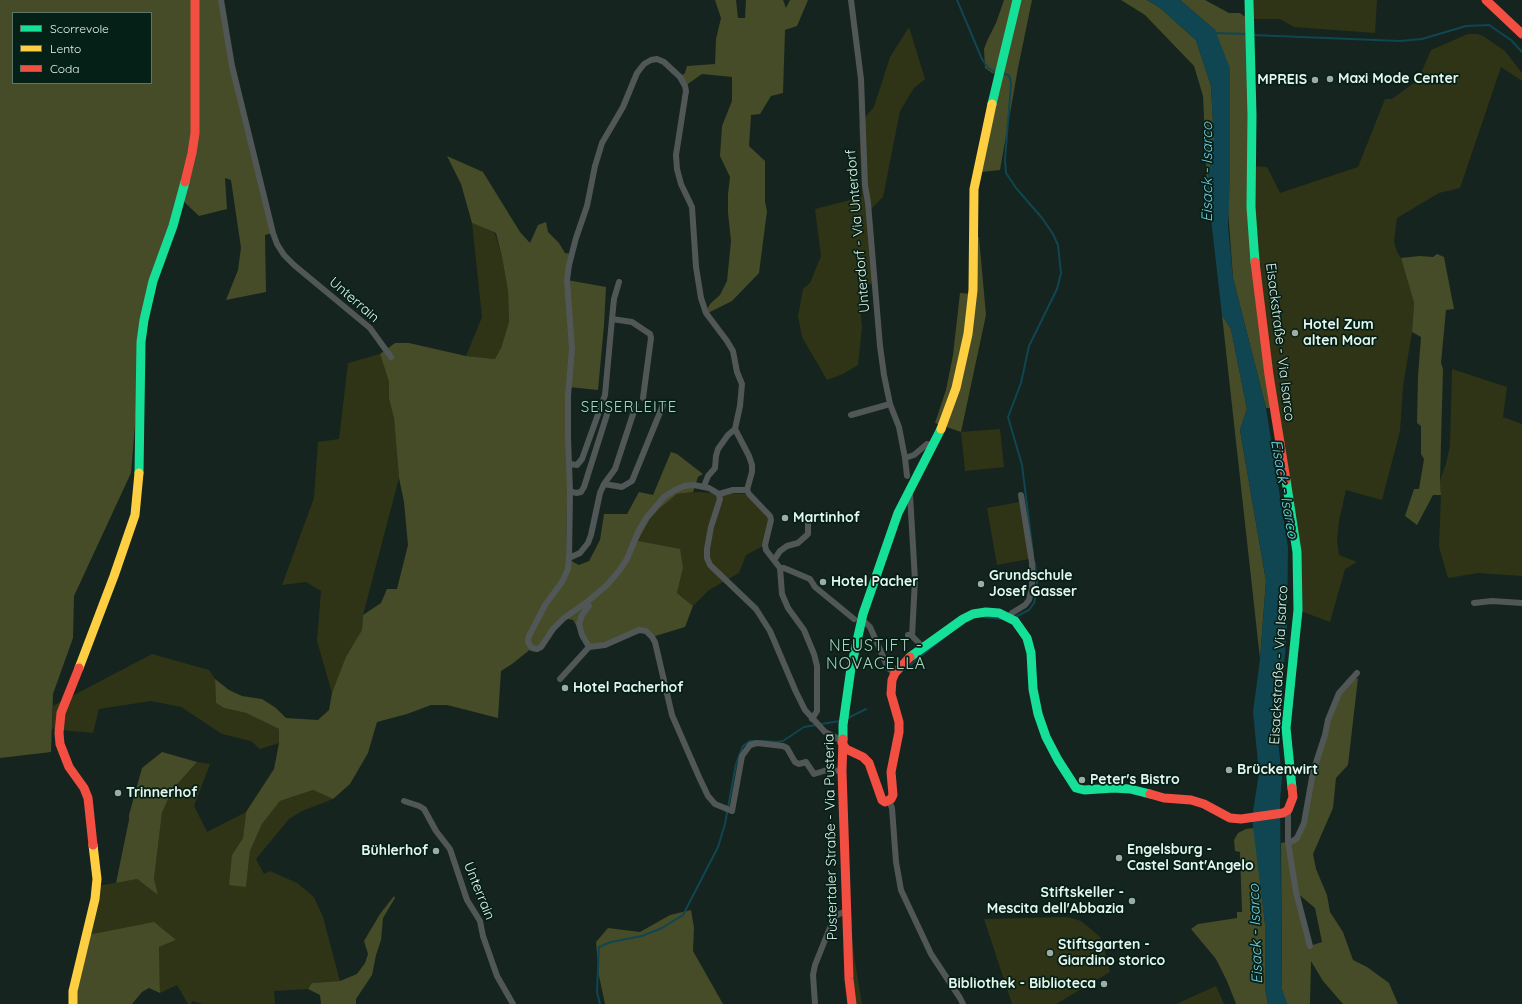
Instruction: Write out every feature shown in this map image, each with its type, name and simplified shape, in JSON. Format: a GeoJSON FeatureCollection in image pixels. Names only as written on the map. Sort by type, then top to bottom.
{"type":"FeatureCollection","features":[{"type":"Feature","properties":{"kind":"street"},"geometry":{"type":"LineString","coordinates":[[73,1004],[73,992],[95,899],[97,879],[88,798],[84,788],[69,767],[60,744],[59,733],[61,713],[114,576],[135,515],[139,475],[142,342],[144,320],[153,281],[173,226],[181,198],[195,133],[195,0]]}},
{"type":"Feature","properties":{"kind":"street","name":"Unterrain"},"geometry":{"type":"LineString","coordinates":[[221,0],[232,66],[277,244],[284,255],[294,265],[370,328],[391,357]]}},
{"type":"Feature","properties":{"kind":"street","name":"Unterdorf - Via Unterdorf"},"geometry":{"type":"LineString","coordinates":[[851,0],[860,79],[865,185],[869,209],[880,346],[890,404],[899,427],[906,458],[907,476]]}},
{"type":"Feature","properties":{"kind":"street","name":"Pustertaler Straße - Via Pusteria"},"geometry":{"type":"LineString","coordinates":[[852,1004],[849,980],[846,911],[842,771],[843,720],[863,614],[882,555],[898,512],[942,426],[954,394],[965,354],[973,290],[972,214],[974,189],[982,147],[1017,0]]}},
{"type":"Feature","properties":{"kind":"street","name":"Eisackstraße - Via Isarco"},"geometry":{"type":"LineString","coordinates":[[1249,0],[1248,19],[1252,115],[1251,207],[1254,250],[1268,371],[1297,552],[1298,583],[1296,634],[1286,728],[1293,798],[1291,805],[1286,812],[1288,842],[1296,892],[1310,946]]}},
{"type":"Feature","properties":{"kind":"street"},"geometry":{"type":"LineString","coordinates":[[1486,0],[1522,33]]}},
{"type":"Feature","properties":{"kind":"street"},"geometry":{"type":"LineString","coordinates":[[704,486],[708,476],[715,468],[718,449],[728,435],[735,429],[741,400],[742,384],[737,372],[733,351],[706,313],[701,298],[696,267],[692,207],[677,169],[676,155],[686,91],[685,86],[680,77],[664,62],[657,59],[651,60],[644,64],[637,73],[623,106],[602,143],[595,166],[587,206],[569,265],[567,280],[572,349],[568,396],[568,438],[570,464],[568,569],[562,582],[545,605],[529,636],[528,641],[532,648],[537,649],[541,647],[553,629],[564,618],[607,586],[627,559],[639,530],[647,516],[657,504],[675,490],[684,486],[704,486],[716,491],[719,494],[720,499],[711,527],[707,549],[707,558],[710,565],[756,609],[770,631],[796,692],[812,719],[825,732],[837,738],[846,749],[863,757],[869,763],[882,800],[885,802],[889,801]]}},
{"type":"Feature","properties":{"kind":"street"},"geometry":{"type":"LineString","coordinates":[[570,464],[577,465],[582,459],[605,395],[614,299],[618,282]]}},
{"type":"Feature","properties":{"kind":"street"},"geometry":{"type":"LineString","coordinates":[[612,319],[632,322],[650,334],[651,338],[643,398]]}},
{"type":"Feature","properties":{"kind":"street"},"geometry":{"type":"LineString","coordinates":[[851,415],[890,404]]}},
{"type":"Feature","properties":{"kind":"street"},"geometry":{"type":"LineString","coordinates":[[569,558],[580,553],[588,543],[600,493],[604,484],[615,470],[636,405]]}},
{"type":"Feature","properties":{"kind":"street"},"geometry":{"type":"LineString","coordinates":[[604,484],[622,487],[632,481],[663,405]]}},
{"type":"Feature","properties":{"kind":"street"},"geometry":{"type":"LineString","coordinates":[[570,491],[576,493],[581,492],[584,487],[609,408]]}},
{"type":"Feature","properties":{"kind":"street"},"geometry":{"type":"LineString","coordinates":[[735,429],[752,465],[752,472],[747,490],[748,494],[770,516],[771,520],[765,545],[766,550],[780,568],[782,594],[788,608],[804,630],[814,654],[817,666],[817,712],[812,719]]}},
{"type":"Feature","properties":{"kind":"street"},"geometry":{"type":"LineString","coordinates":[[906,458],[914,455],[927,444],[932,446]]}},
{"type":"Feature","properties":{"kind":"street"},"geometry":{"type":"LineString","coordinates":[[719,494],[733,490],[747,490]]}},
{"type":"Feature","properties":{"kind":"street"},"geometry":{"type":"LineString","coordinates":[[910,495],[916,580],[910,635],[923,647]]}},
{"type":"Feature","properties":{"kind":"street"},"geometry":{"type":"LineString","coordinates":[[1009,617],[1012,613],[1025,605],[1029,600],[1032,588],[1032,563],[1021,495]]}},
{"type":"Feature","properties":{"kind":"street"},"geometry":{"type":"LineString","coordinates":[[774,560],[780,551],[787,546],[798,543],[808,534],[808,520]]}},
{"type":"Feature","properties":{"kind":"street"},"geometry":{"type":"LineString","coordinates":[[780,568],[784,568],[810,579],[815,587],[854,619]]}},
{"type":"Feature","properties":{"kind":"street"},"geometry":{"type":"LineString","coordinates":[[1474,603],[1492,601],[1522,603]]}},
{"type":"Feature","properties":{"kind":"street"},"geometry":{"type":"LineString","coordinates":[[587,602],[589,606],[582,615],[580,624],[582,635],[589,647]]}},
{"type":"Feature","properties":{"kind":"street"},"geometry":{"type":"LineString","coordinates":[[889,801],[892,799],[893,794],[891,772],[899,732],[899,722],[891,694],[892,680],[895,673],[911,655],[963,619],[974,614],[986,612],[999,613],[1009,617],[1024,632],[1030,645],[1033,689],[1038,714],[1046,737],[1058,760],[1076,788],[1084,790],[1114,788],[1130,789],[1164,798],[1198,802],[1230,818],[1252,818],[1286,812]]}},
{"type":"Feature","properties":{"kind":"street"},"geometry":{"type":"LineString","coordinates":[[866,623],[870,627],[888,668],[895,673]]}},
{"type":"Feature","properties":{"kind":"street"},"geometry":{"type":"LineString","coordinates":[[560,679],[589,647],[605,646],[639,630],[646,631],[655,642],[672,715],[708,796],[715,804],[732,810],[742,756],[750,745],[757,743],[783,746],[787,748],[795,762],[799,764],[806,762],[814,774],[827,770],[842,771]]}},
{"type":"Feature","properties":{"kind":"street"},"geometry":{"type":"LineString","coordinates":[[1288,842],[1297,838],[1304,823],[1312,772],[1325,735],[1328,720],[1336,700],[1343,688],[1357,673]]}},
{"type":"Feature","properties":{"kind":"street","name":"Unterrain"},"geometry":{"type":"LineString","coordinates":[[404,801],[424,809],[436,831],[450,849],[467,900],[480,921],[483,936],[497,976],[513,1004]]}},
{"type":"Feature","properties":{"kind":"street"},"geometry":{"type":"LineString","coordinates":[[889,801],[892,808],[896,862],[901,890],[931,954],[963,1004]]}},
{"type":"Feature","properties":{"kind":"street"},"geometry":{"type":"LineString","coordinates":[[815,1004],[813,975],[815,964],[833,920],[836,915],[846,911]]}},
{"type":"Feature","properties":{"kind":"green space"},"geometry":{"type":"Polygon","coordinates":[[[0,0],[220,0],[273,233],[265,235],[266,292],[226,300],[238,270],[241,248],[231,180],[225,178],[227,209],[199,216],[181,199],[144,320],[131,473],[74,596],[73,638],[53,694],[51,752],[0,758],[0,0]]]}},
{"type":"Feature","properties":{"kind":"green space"},"geometry":{"type":"Polygon","coordinates":[[[715,0],[736,0],[738,18],[745,18],[746,0],[783,0],[786,8],[790,0],[808,0],[797,26],[785,30],[783,93],[771,96],[760,114],[751,115],[749,146],[765,161],[765,202],[767,211],[759,273],[732,301],[704,315],[710,304],[720,295],[727,281],[731,241],[728,213],[730,177],[720,156],[722,126],[732,101],[732,77],[702,74],[685,86],[680,77],[685,73],[687,66],[715,64],[716,39],[721,18],[715,0]]]}},
{"type":"Feature","properties":{"kind":"green space"},"geometry":{"type":"Polygon","coordinates":[[[1004,0],[1032,0],[1000,170],[981,172],[999,74],[992,73],[985,68],[984,49],[996,23],[1004,0]]]}},
{"type":"Feature","properties":{"kind":"green space"},"geometry":{"type":"Polygon","coordinates":[[[1121,0],[1147,0],[1159,7],[1196,40],[1211,86],[1214,140],[1207,184],[1203,96],[1194,66],[1145,15],[1121,0]]]}},
{"type":"Feature","properties":{"kind":"green space"},"geometry":{"type":"Polygon","coordinates":[[[1180,0],[1205,0],[1229,13],[1240,13],[1248,19],[1251,207],[1273,408],[1266,408],[1233,278],[1215,30],[1180,0]]]}},
{"type":"Feature","properties":{"kind":"green space"},"geometry":{"type":"Polygon","coordinates":[[[1254,0],[1377,0],[1375,33],[1294,27],[1280,19],[1254,19],[1254,0]]]}},
{"type":"Feature","properties":{"kind":"green space"},"geometry":{"type":"Polygon","coordinates":[[[909,27],[925,79],[914,88],[900,111],[883,197],[871,209],[877,283],[858,285],[862,327],[858,365],[843,374],[827,380],[802,337],[798,316],[803,289],[810,283],[821,256],[815,209],[862,197],[859,124],[874,107],[890,57],[909,27]]]}},
{"type":"Feature","properties":{"kind":"green space"},"geometry":{"type":"Polygon","coordinates":[[[1468,34],[1478,34],[1483,36],[1505,51],[1522,73],[1522,81],[1501,67],[1460,188],[1439,193],[1397,218],[1394,242],[1397,252],[1401,258],[1414,303],[1412,332],[1403,386],[1400,431],[1382,500],[1346,490],[1339,521],[1337,541],[1339,555],[1357,562],[1345,569],[1330,622],[1298,610],[1298,583],[1268,371],[1251,166],[1267,167],[1280,193],[1358,167],[1385,99],[1392,99],[1418,80],[1431,50],[1468,34]]]}},
{"type":"Feature","properties":{"kind":"green space"},"geometry":{"type":"Polygon","coordinates":[[[447,156],[483,172],[520,232],[530,243],[538,225],[546,222],[548,232],[559,243],[565,253],[572,254],[567,280],[606,287],[598,390],[569,387],[566,558],[579,565],[589,561],[600,540],[604,514],[627,514],[639,492],[653,495],[671,452],[677,454],[703,474],[698,477],[693,492],[677,494],[660,508],[650,519],[638,541],[680,549],[683,568],[677,593],[693,606],[685,627],[652,637],[639,630],[605,645],[589,647],[573,620],[564,618],[544,643],[532,648],[501,671],[498,718],[447,705],[431,705],[407,714],[377,722],[368,753],[350,784],[333,799],[313,790],[280,801],[262,824],[250,851],[246,887],[229,885],[232,855],[243,838],[246,812],[274,769],[279,743],[279,729],[246,713],[224,708],[216,703],[215,679],[229,690],[242,696],[262,699],[276,708],[286,718],[318,720],[329,710],[332,693],[346,657],[362,630],[363,615],[381,603],[387,589],[397,589],[408,545],[404,502],[399,478],[394,418],[389,399],[389,382],[380,354],[395,343],[409,343],[466,356],[495,359],[501,348],[509,322],[508,291],[496,233],[472,223],[461,184],[447,156]]]}},
{"type":"Feature","properties":{"kind":"green space"},"geometry":{"type":"Polygon","coordinates":[[[472,223],[495,233],[502,257],[508,291],[509,322],[501,348],[495,359],[466,356],[482,317],[472,223]]]}},
{"type":"Feature","properties":{"kind":"green space"},"geometry":{"type":"Polygon","coordinates":[[[976,237],[979,237],[986,315],[961,432],[935,423],[946,390],[953,355],[960,293],[976,294],[976,237]]]}},
{"type":"Feature","properties":{"kind":"green space"},"geometry":{"type":"Polygon","coordinates":[[[1437,254],[1444,257],[1454,309],[1446,310],[1441,363],[1443,369],[1440,480],[1441,495],[1433,495],[1417,525],[1405,516],[1414,489],[1419,489],[1424,459],[1421,454],[1421,426],[1417,423],[1421,337],[1412,332],[1414,303],[1401,258],[1420,256],[1433,257],[1437,254]]]}},
{"type":"Feature","properties":{"kind":"green space"},"geometry":{"type":"Polygon","coordinates":[[[1222,315],[1231,329],[1247,409],[1240,430],[1266,581],[1260,659],[1222,315]]]}},
{"type":"Feature","properties":{"kind":"green space"},"geometry":{"type":"Polygon","coordinates":[[[380,354],[389,382],[389,399],[394,417],[399,478],[363,615],[362,630],[332,693],[317,641],[321,591],[306,582],[282,585],[314,498],[318,442],[339,439],[348,363],[380,354]]]}},
{"type":"Feature","properties":{"kind":"green space"},"geometry":{"type":"Polygon","coordinates":[[[1452,369],[1507,387],[1503,417],[1522,424],[1522,576],[1478,573],[1448,578],[1439,547],[1441,495],[1440,480],[1446,464],[1450,446],[1452,369]]]}},
{"type":"Feature","properties":{"kind":"green space"},"geometry":{"type":"Polygon","coordinates":[[[1000,429],[1004,467],[965,471],[961,432],[1000,429]]]}},
{"type":"Feature","properties":{"kind":"green space"},"geometry":{"type":"Polygon","coordinates":[[[693,492],[749,494],[770,516],[765,545],[746,555],[739,573],[709,590],[693,606],[677,593],[683,568],[638,542],[650,519],[660,508],[677,494],[693,492]]]}},
{"type":"Feature","properties":{"kind":"green space"},"geometry":{"type":"Polygon","coordinates":[[[1019,502],[1029,559],[997,565],[987,508],[1019,502]]]}},
{"type":"Feature","properties":{"kind":"green space"},"geometry":{"type":"Polygon","coordinates":[[[152,654],[209,670],[215,679],[216,703],[224,708],[246,713],[279,729],[279,743],[260,749],[251,741],[222,734],[181,707],[151,701],[99,709],[93,733],[52,729],[53,706],[152,654]]]}},
{"type":"Feature","properties":{"kind":"green space"},"geometry":{"type":"Polygon","coordinates":[[[1358,678],[1348,765],[1336,778],[1333,808],[1313,854],[1316,869],[1327,895],[1330,912],[1343,932],[1353,960],[1367,967],[1389,983],[1398,1004],[1343,1004],[1323,981],[1311,961],[1310,1004],[1287,1004],[1282,990],[1281,843],[1293,841],[1304,823],[1328,720],[1347,683],[1358,678]],[[1297,893],[1310,946],[1322,942],[1315,908],[1297,893]]]}},
{"type":"Feature","properties":{"kind":"green space"},"geometry":{"type":"Polygon","coordinates":[[[162,752],[197,762],[172,790],[162,813],[154,879],[158,895],[137,879],[116,883],[129,815],[142,768],[162,752]]]}},
{"type":"Feature","properties":{"kind":"green space"},"geometry":{"type":"Polygon","coordinates":[[[197,762],[210,764],[194,806],[207,832],[246,812],[243,838],[232,855],[246,887],[250,851],[262,824],[280,801],[313,790],[333,799],[302,811],[289,819],[256,859],[264,874],[270,871],[297,883],[314,897],[323,917],[340,981],[313,983],[308,989],[274,991],[275,1004],[203,1004],[192,1001],[191,1004],[188,1004],[177,985],[160,993],[159,947],[176,940],[88,935],[98,886],[137,879],[157,894],[154,879],[162,813],[172,790],[197,762]]]}},
{"type":"Feature","properties":{"kind":"green space"},"geometry":{"type":"Polygon","coordinates":[[[1254,828],[1265,924],[1265,988],[1268,1004],[1236,1004],[1216,959],[1191,929],[1198,924],[1237,918],[1237,912],[1242,912],[1240,852],[1235,851],[1234,840],[1238,833],[1246,829],[1254,828]]]}},
{"type":"Feature","properties":{"kind":"green space"},"geometry":{"type":"Polygon","coordinates":[[[394,896],[395,898],[383,918],[381,940],[372,975],[356,999],[356,1004],[321,1004],[320,995],[308,989],[312,983],[340,981],[357,974],[365,963],[368,954],[364,941],[380,914],[394,896]]]}},
{"type":"Feature","properties":{"kind":"green space"},"geometry":{"type":"Polygon","coordinates":[[[691,910],[694,928],[693,951],[723,1004],[605,1004],[599,976],[596,942],[608,928],[640,932],[670,915],[691,910]]]}},
{"type":"Feature","properties":{"kind":"green space"},"geometry":{"type":"Polygon","coordinates":[[[849,914],[855,962],[862,1004],[856,1004],[849,914]]]}},
{"type":"Feature","properties":{"kind":"green space","name":"Stiftsgarten - Giardino storico"},"geometry":{"type":"Polygon","coordinates":[[[1067,917],[1081,921],[1102,940],[1110,972],[1056,1004],[1012,1004],[984,919],[1067,917]]]}},
{"type":"Feature","properties":{"kind":"green space"},"geometry":{"type":"Polygon","coordinates":[[[154,922],[176,940],[159,947],[160,993],[149,988],[142,992],[132,1004],[73,1004],[88,935],[154,922]]]}},
{"type":"Feature","properties":{"kind":"green space"},"geometry":{"type":"Polygon","coordinates":[[[1216,986],[1224,1004],[1176,1004],[1216,986]]]}},
{"type":"Feature","properties":{"kind":"water"},"geometry":{"type":"Polygon","coordinates":[[[1147,0],[1180,0],[1215,30],[1230,68],[1230,181],[1228,226],[1233,278],[1266,408],[1288,547],[1287,629],[1278,740],[1282,778],[1280,801],[1282,990],[1287,1004],[1268,1004],[1265,988],[1265,924],[1252,818],[1259,773],[1253,712],[1260,659],[1266,581],[1240,430],[1247,409],[1231,329],[1222,315],[1207,184],[1214,140],[1211,86],[1196,40],[1159,7],[1147,0]]]}},
{"type":"Feature","properties":{"kind":"waterway"},"geometry":{"type":"LineString","coordinates":[[957,0],[982,59],[988,68],[995,72]]}},
{"type":"Feature","properties":{"kind":"waterway"},"geometry":{"type":"LineString","coordinates":[[1252,35],[1400,41],[1422,39],[1466,26],[1489,25],[1511,40],[1522,52]]}},
{"type":"Feature","properties":{"kind":"waterway"},"geometry":{"type":"LineString","coordinates":[[1214,33],[1247,34]]}},
{"type":"Feature","properties":{"kind":"waterway"},"geometry":{"type":"LineString","coordinates":[[1004,74],[1008,75],[1011,84],[1005,160],[1006,173],[1016,188],[1042,218],[1053,234],[1058,245],[1061,273],[1057,289],[1029,346],[1021,383],[1008,417],[1022,465],[1033,553]]}},
{"type":"Feature","properties":{"kind":"waterway"},"geometry":{"type":"LineString","coordinates":[[1015,617],[1029,610],[1034,603],[1037,581],[1035,563]]}},
{"type":"Feature","properties":{"kind":"waterway"},"geometry":{"type":"LineString","coordinates":[[984,617],[1001,619]]}},
{"type":"Feature","properties":{"kind":"waterway"},"geometry":{"type":"LineString","coordinates":[[904,670],[947,635]]}},
{"type":"Feature","properties":{"kind":"waterway"},"geometry":{"type":"LineString","coordinates":[[846,719],[866,709]]}},
{"type":"Feature","properties":{"kind":"waterway"},"geometry":{"type":"LineString","coordinates":[[821,724],[840,721]]}},
{"type":"Feature","properties":{"kind":"waterway"},"geometry":{"type":"LineString","coordinates":[[761,741],[783,741],[804,727],[816,725]]}},
{"type":"Feature","properties":{"kind":"waterway"},"geometry":{"type":"LineString","coordinates":[[600,1004],[597,992],[599,947],[611,942],[642,936],[662,928],[683,915],[718,847],[725,824],[736,764],[743,746],[750,741],[755,741]]}},
{"type":"Feature","properties":{"kind":"traffic: fast"},"geometry":{"type":"LineString","coordinates":[[992,104],[1017,0]]}},
{"type":"Feature","properties":{"kind":"traffic: fast"},"geometry":{"type":"LineString","coordinates":[[1249,0],[1252,115],[1251,207],[1255,262]]}},
{"type":"Feature","properties":{"kind":"traffic: fast"},"geometry":{"type":"LineString","coordinates":[[139,473],[141,342],[144,320],[153,281],[173,226],[185,182]]}},
{"type":"Feature","properties":{"kind":"traffic: fast"},"geometry":{"type":"LineString","coordinates":[[843,739],[843,725],[851,668],[863,614],[898,513],[941,429]]}},
{"type":"Feature","properties":{"kind":"traffic: fast"},"geometry":{"type":"LineString","coordinates":[[1286,480],[1297,552],[1298,610],[1286,728],[1292,788]]}},
{"type":"Feature","properties":{"kind":"traffic: fast"},"geometry":{"type":"LineString","coordinates":[[910,657],[963,619],[973,614],[986,612],[999,613],[1015,621],[1027,638],[1031,653],[1033,689],[1038,714],[1046,737],[1058,760],[1076,788],[1084,790],[1114,788],[1130,789],[1150,794]]}},
{"type":"Feature","properties":{"kind":"traffic: slow"},"geometry":{"type":"LineString","coordinates":[[941,429],[956,388],[968,334],[973,290],[974,189],[992,104]]}},
{"type":"Feature","properties":{"kind":"traffic: slow"},"geometry":{"type":"LineString","coordinates":[[79,668],[114,576],[135,515],[139,473]]}},
{"type":"Feature","properties":{"kind":"traffic: slow"},"geometry":{"type":"LineString","coordinates":[[73,1004],[73,991],[95,899],[97,879],[93,845]]}},
{"type":"Feature","properties":{"kind":"traffic: jam"},"geometry":{"type":"LineString","coordinates":[[185,182],[195,133],[195,0]]}},
{"type":"Feature","properties":{"kind":"traffic: jam"},"geometry":{"type":"LineString","coordinates":[[1486,0],[1522,34]]}},
{"type":"Feature","properties":{"kind":"traffic: jam"},"geometry":{"type":"LineString","coordinates":[[1255,262],[1269,375],[1286,480]]}},
{"type":"Feature","properties":{"kind":"traffic: jam"},"geometry":{"type":"LineString","coordinates":[[842,743],[846,749],[863,757],[869,763],[882,800],[885,802],[891,799],[893,795],[891,772],[899,732],[899,722],[891,694],[892,680],[895,673],[910,657]]}},
{"type":"Feature","properties":{"kind":"traffic: jam"},"geometry":{"type":"LineString","coordinates":[[79,668],[61,713],[59,733],[60,744],[69,767],[84,788],[88,798],[93,845]]}},
{"type":"Feature","properties":{"kind":"traffic: jam"},"geometry":{"type":"LineString","coordinates":[[843,739],[842,771],[849,979],[852,1004]]}},
{"type":"Feature","properties":{"kind":"traffic: jam"},"geometry":{"type":"LineString","coordinates":[[1150,794],[1164,798],[1191,800],[1204,804],[1230,818],[1241,819],[1283,813],[1288,810],[1293,797],[1292,788]]}},
{"type":"Feature","properties":{"kind":"place","name":"Maxi Mode Center"},"geometry":{"type":"Point","coordinates":[1330,79]}},
{"type":"Feature","properties":{"kind":"place","name":"MPREIS"},"geometry":{"type":"Point","coordinates":[1315,80]}},
{"type":"Feature","properties":{"kind":"place","name":"Hotel Zum alten Moar"},"geometry":{"type":"Point","coordinates":[1295,333]}},
{"type":"Feature","properties":{"kind":"place","name":"Martinhof"},"geometry":{"type":"Point","coordinates":[785,518]}},
{"type":"Feature","properties":{"kind":"place","name":"Hotel Pacher"},"geometry":{"type":"Point","coordinates":[823,582]}},
{"type":"Feature","properties":{"kind":"place","name":"Grundschule Josef Gasser"},"geometry":{"type":"Point","coordinates":[981,584]}},
{"type":"Feature","properties":{"kind":"place","name":"Hotel Pacherhof"},"geometry":{"type":"Point","coordinates":[565,688]}},
{"type":"Feature","properties":{"kind":"place","name":"Brückenwirt"},"geometry":{"type":"Point","coordinates":[1229,770]}},
{"type":"Feature","properties":{"kind":"place","name":"Peter's Bistro"},"geometry":{"type":"Point","coordinates":[1082,780]}},
{"type":"Feature","properties":{"kind":"place","name":"Trinnerhof"},"geometry":{"type":"Point","coordinates":[118,793]}},
{"type":"Feature","properties":{"kind":"place","name":"Bühlerhof"},"geometry":{"type":"Point","coordinates":[436,851]}},
{"type":"Feature","properties":{"kind":"place","name":"Engelsburg - Castel Sant'Angelo"},"geometry":{"type":"Point","coordinates":[1119,858]}},
{"type":"Feature","properties":{"kind":"place","name":"Stiftskeller - Mescita dell'Abbazia"},"geometry":{"type":"Point","coordinates":[1132,901]}},
{"type":"Feature","properties":{"kind":"place","name":"Stiftsgarten - Giardino storico"},"geometry":{"type":"Point","coordinates":[1050,953]}},
{"type":"Feature","properties":{"kind":"place","name":"Bibliothek - Biblioteca"},"geometry":{"type":"Point","coordinates":[1104,984]}},
{"type":"Feature","properties":{"kind":"district","name":"SEISERLEITE"},"geometry":{"type":"Point","coordinates":[629,407]}},
{"type":"Feature","properties":{"kind":"district","name":"NEUSTIFT - NOVACELLA"},"geometry":{"type":"Point","coordinates":[876,655]}},
{"type":"Feature","properties":{"kind":"water label","name":"Eisack - Isarco"},"geometry":{"type":"Point","coordinates":[1207,172]}},
{"type":"Feature","properties":{"kind":"water label","name":"Eisack - Isarco"},"geometry":{"type":"Point","coordinates":[1284,489]}},
{"type":"Feature","properties":{"kind":"water label","name":"Eisack - Isarco"},"geometry":{"type":"Point","coordinates":[1256,934]}}]}
